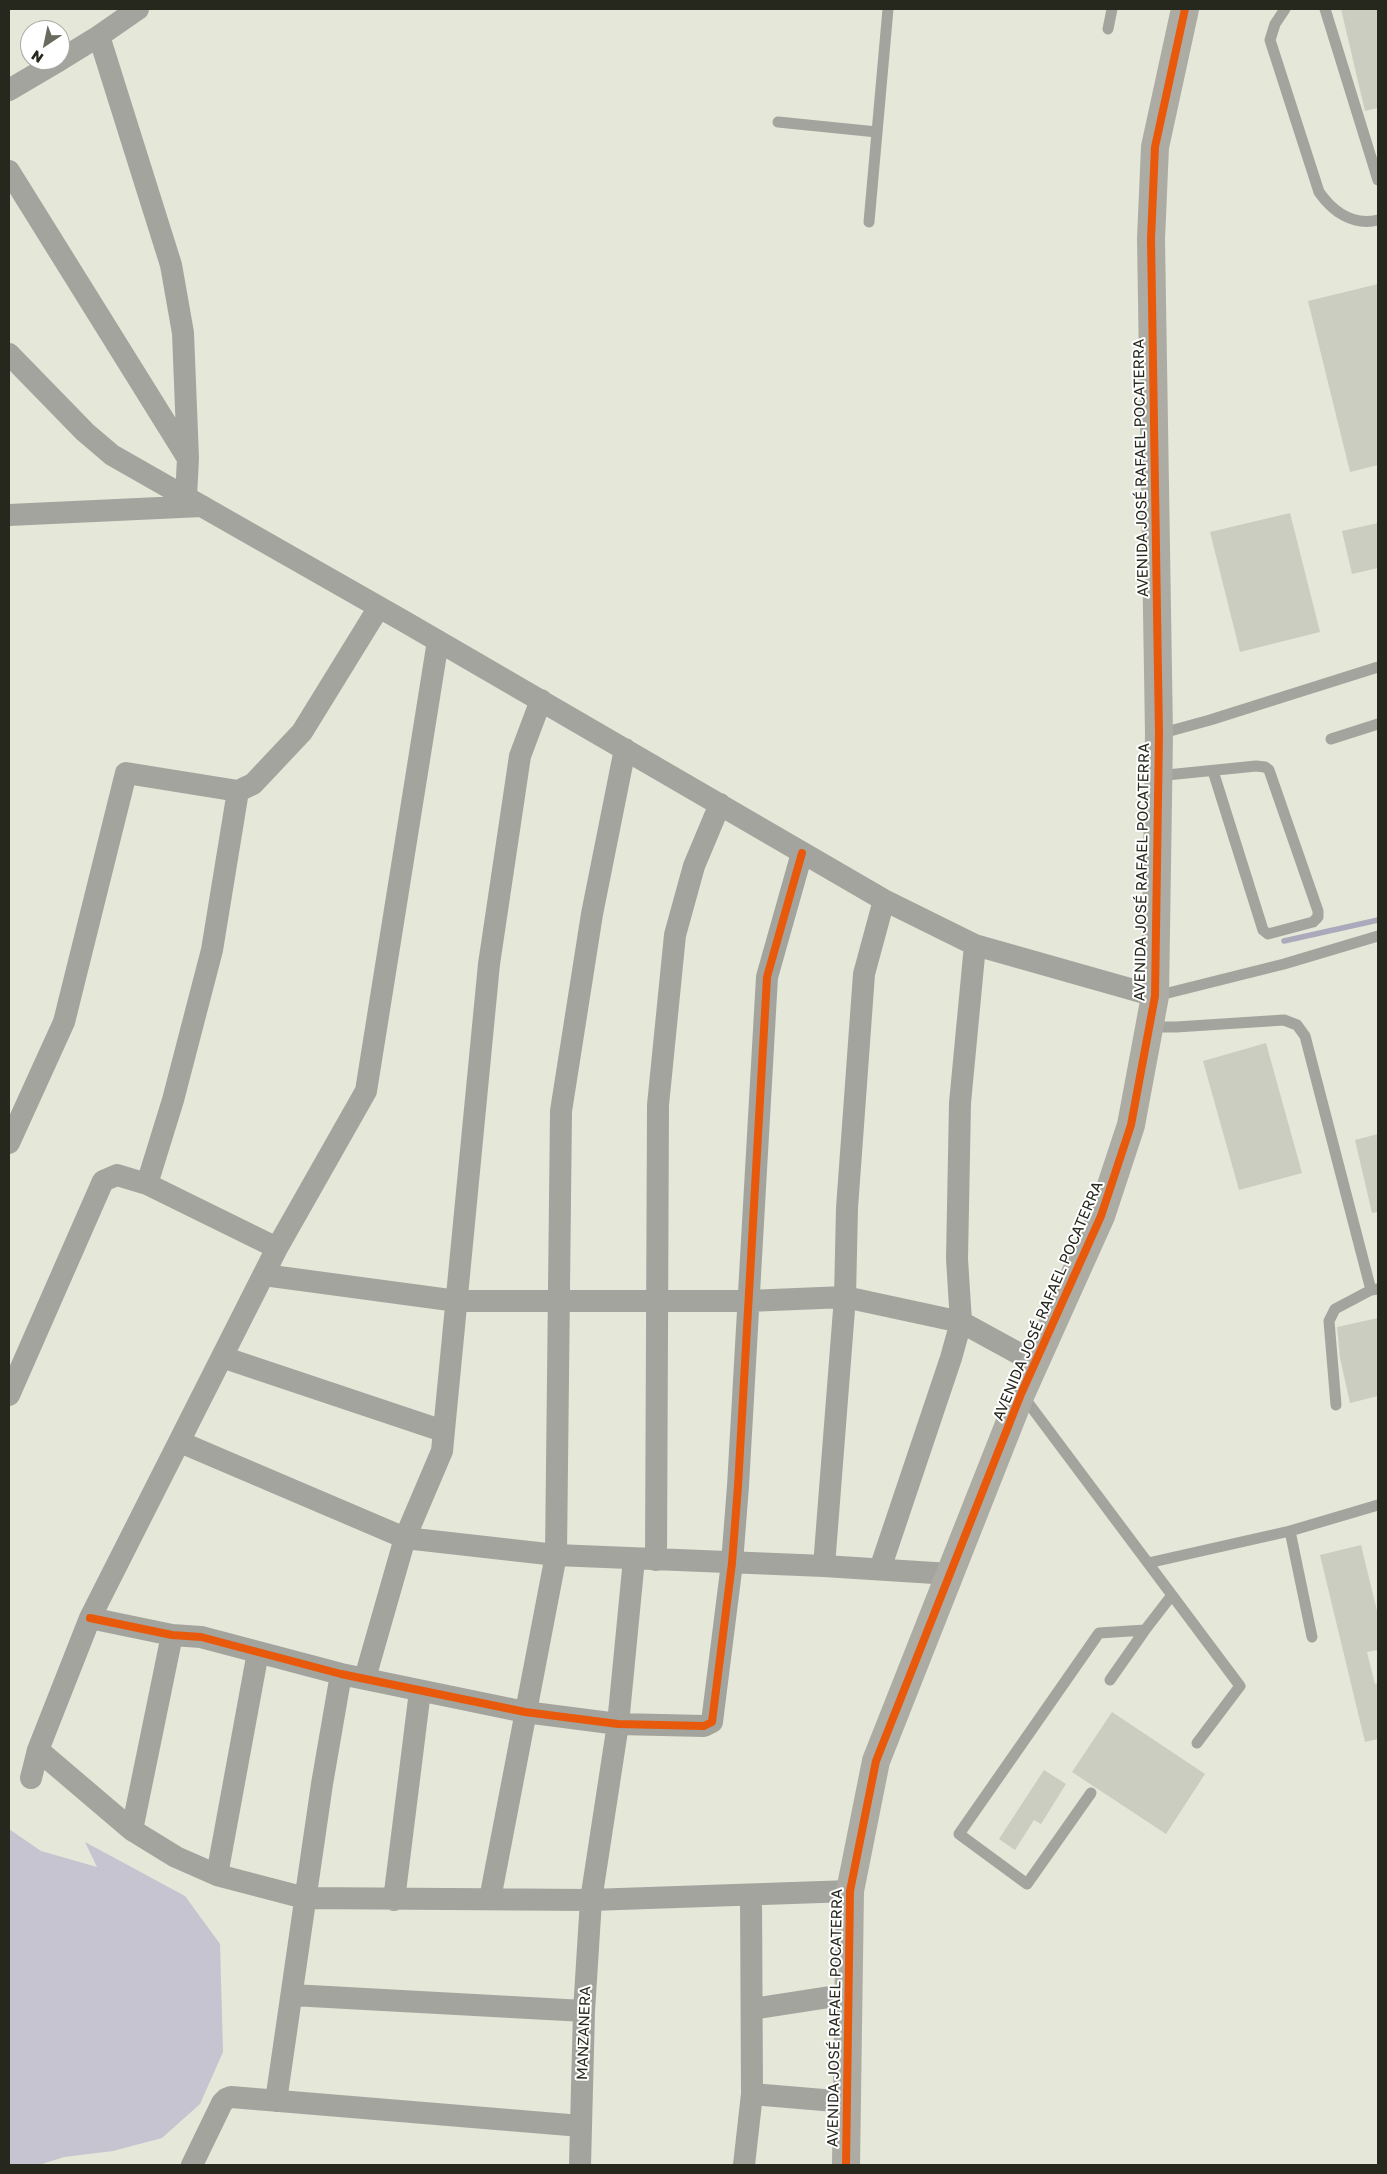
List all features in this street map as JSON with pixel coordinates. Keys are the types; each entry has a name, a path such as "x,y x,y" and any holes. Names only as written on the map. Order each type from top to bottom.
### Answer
{"street":[{"path":"70,54 138,9"},
{"name":"AVENIDA JOSÉ RAFAEL POCATERRA","path":"846,2165 850,1891 876,1761 1022,1394 1101,1216 1118,1171 1131,1125 1155,996 1159,734 1152,221 1155,147 1185,9"},
{"path":"99,36 171,265 183,332 188,458 194,502"},
{"path":"9,90 43,70"},
{"path":"9,171 188,458"},
{"path":"9,354 85,432 112,455 541,700 884,900 975,945 1155,996"},
{"path":"9,514 194,502"},
{"path":"9,1143 64,1022 126,773 238,790 252,784 302,732 378,607"},
{"path":"31,1778 38,1750 90,1618 277,1248 366,1091 438,641"},
{"path":"366,1678 405,1538 442,1451 489,964 520,756 541,700"},
{"path":"490,1899 556,1555 560,1302 560,1112 592,914 625,749"},
{"path":"147,1184 173,1100 212,950 238,790"},
{"name":"MANZANERA","path":"580,2165 584,2011 591,1900 645,1560 657,1301 658,1105 675,935 694,866 720,804"},
{"path":"90,1618 172,1635 201,1637 341,1674 525,1712 618,1724 704,1726 712,1722 732,1563 745,1369 766,977 802,853"},
{"path":"824,1566 845,1297 847,1208 864,974 884,900"},
{"path":"880,1569 951,1358 961,1322 956,1259 960,1103 975,945"},
{"path":"11,1386 103,1181 116,1175 147,1184 277,1248"},
{"path":"264,1275 457,1301 748,1301 845,1297 961,1322 1036,1363"},
{"path":"222,1357 443,1431"},
{"path":"180,1442 405,1538 556,1555 824,1566 950,1574"},
{"path":"132,1830 172,1635"},
{"path":"217,1875 258,1652"},
{"path":"276,2101 322,1784 341,1674"},
{"path":"394,1900 420,1691"},
{"path":"38,1750 132,1830 176,1857 217,1875 305,1898 591,1900 850,1891"},
{"path":"744,2165 752,2094 751,1895"},
{"path":"752,2009 849,1994"},
{"path":"292,1995 584,2011"},
{"path":"752,2094 847,2102"},
{"path":"192,2165 226,2099 231,2098 581,2126"}],"lane":[{"path":"869,222 888,9"},
{"path":"1108,30 1112,9"},
{"path":"1285,9 1275,24 1270,40 1319,192 1329,206 1341,214 1357,221 1378,220"},
{"path":"1325,9 1378,180"},
{"path":"778,122 877,132"},
{"path":"1159,734 1210,720 1378,667"},
{"path":"1331,739 1378,724"},
{"path":"1158,776 1213,770 1256,766 1265,767 1269,770 1318,911 1318,917 1313,922 1268,934 1263,930 1213,770"},
{"path":"1155,996 1284,964 1378,936"},
{"path":"1150,1027 1284,1020 1297,1025 1305,1036 1375,1289 1336,1309 1329,1321 1336,1405"},
{"path":"1022,1394 1240,1686 1196,1743"},
{"path":"1148,1563 1290,1531 1378,1505"},
{"path":"1290,1531 1312,1637"},
{"path":"1110,1680 1172,1595"},
{"path":"1091,1793 1027,1884 959,1834 1099,1633 1145,1630"}],"shaded area":[{"path":"9,1829 41,1851 97,1867 85,1842 185,1896 220,1944 223,2052 200,2104 162,2138 113,2151 64,2157 39,2165 9,2165"}],"building":[{"path":"1341,9 1378,9 1378,108 1365,111"},
{"path":"1378,284 1378,465 1350,472 1308,301"},
{"path":"1290,513 1320,632 1240,652 1210,532"},
{"path":"1378,523 1378,568 1352,574 1342,531"},
{"path":"1266,1043 1302,1173 1239,1190 1203,1061"},
{"path":"1378,1134 1378,1212 1372,1213 1355,1140"},
{"path":"1378,1318 1378,1396 1350,1403 1340,1358 1337,1327"},
{"path":"1361,1545 1378,1615 1378,1650 1367,1652 1375,1684 1378,1683 1378,1739 1365,1742 1320,1555"},
{"path":"1112,1712 1205,1774 1166,1834 1072,1772"},
{"path":"1044,1770 1066,1784 1041,1824 1034,1820 1015,1850 999,1839"}],"waterway":[{"path":"1284,941 1378,920"}],"cycle path":[{"path":"846,2165 850,1891 876,1761 1021,1394 1101,1216 1131,1125 1155,996 1159,734 1151,239 1155,147 1185,9"},
{"path":"90,1618 172,1635 201,1637 341,1674 525,1712 618,1724 704,1726 712,1722 732,1563 738,1486 767,977 802,853"}]}
